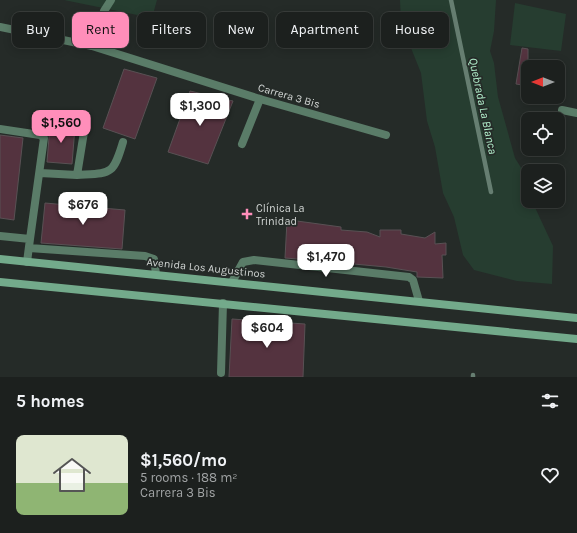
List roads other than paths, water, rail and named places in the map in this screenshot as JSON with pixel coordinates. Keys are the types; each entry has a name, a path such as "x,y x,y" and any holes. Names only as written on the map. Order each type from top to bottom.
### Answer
{"main road":[{"name":"Avenida Los Augustinos","path":"0,259 419,300 577,318"},
{"path":"0,282 577,339"}],"street":[{"path":"104,12 112,0"},
{"name":"Carrera 3 Bis","path":"0,27 72,42"},
{"name":"Carrera 3 Bis","path":"98,48 260,99 386,135"},
{"path":"242,144 260,99"},
{"path":"562,110 577,113"},
{"path":"0,129 40,135 44,138 27,262"},
{"path":"78,175 84,132"},
{"path":"40,173 78,175 105,174 116,164 123,142"},
{"path":"0,236 30,239"},
{"path":"29,248 145,256 154,259 156,274"},
{"path":"232,282 243,262 254,260 409,277 412,280 419,300"},
{"path":"221,373 223,303"}],"waterway":[{"name":"Quebrada La Blanca","path":"451,0 491,192"}],"place":[{"name":"Clínica La Trinidad","path":"247,214"}]}
